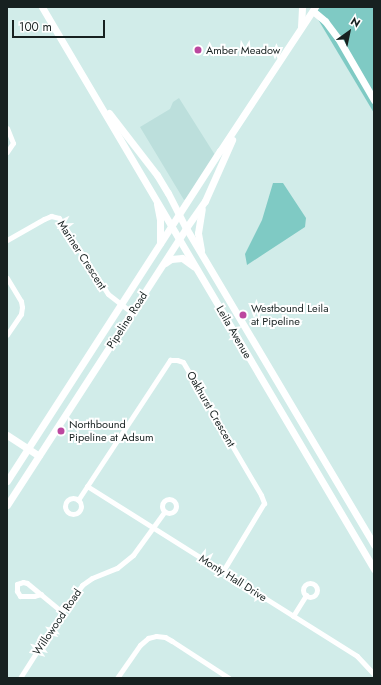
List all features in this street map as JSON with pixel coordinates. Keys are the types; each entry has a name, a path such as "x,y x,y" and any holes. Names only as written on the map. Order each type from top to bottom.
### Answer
{"street":[{"name":"Leila Avenue","path":"42,7 374,569"},
{"path":"301,29 302,7"},
{"path":"312,8 325,21 338,38 374,100"},
{"name":"Pipeline Road","path":"7,481 172,225 301,29 312,8"},
{"name":"Leila Avenue","path":"94,94 157,175 180,214 186,228 374,545"},
{"path":"7,128 13,143 7,152"},
{"name":"Pipeline Road","path":"7,505 186,228 205,202 236,128"},
{"path":"156,199 160,219 160,245"},
{"path":"202,255 198,233 200,215 205,202"},
{"name":"Mariner Crescent","path":"7,240 51,216 59,218 108,294 132,313"},
{"path":"164,264 171,259 182,258 197,269"},
{"path":"7,278 21,300 22,307 21,314 7,335"},
{"name":"Oakhurst Crescent","path":"78,500 170,360 183,362 261,495 264,503 222,571"},
{"path":"7,435 39,456"},
{"name":"Monty Hall Drive","path":"87,486 357,656 374,674"},
{"name":"Willowood Road","path":"20,678 62,612 82,585 92,578 116,568 133,555 165,511"},
{"path":"41,594 62,612"},
{"path":"293,616 306,595"},
{"path":"117,678 140,645 148,638 156,636 172,641 229,678"}],"shaded area":[{"path":"316,7 374,7 374,113 313,11"},
{"path":"179,98 215,155 188,197 184,200 140,127 170,109 173,102"},
{"path":"273,183 283,183 306,218 305,227 247,265 245,254 262,220"}],"place":[{"name":"Amber Meadow","path":"198,50"},
{"name":"Westbound Leila at Pipeline","path":"243,315"},
{"name":"Northbound Pipeline at Adsum","path":"61,431"}]}
